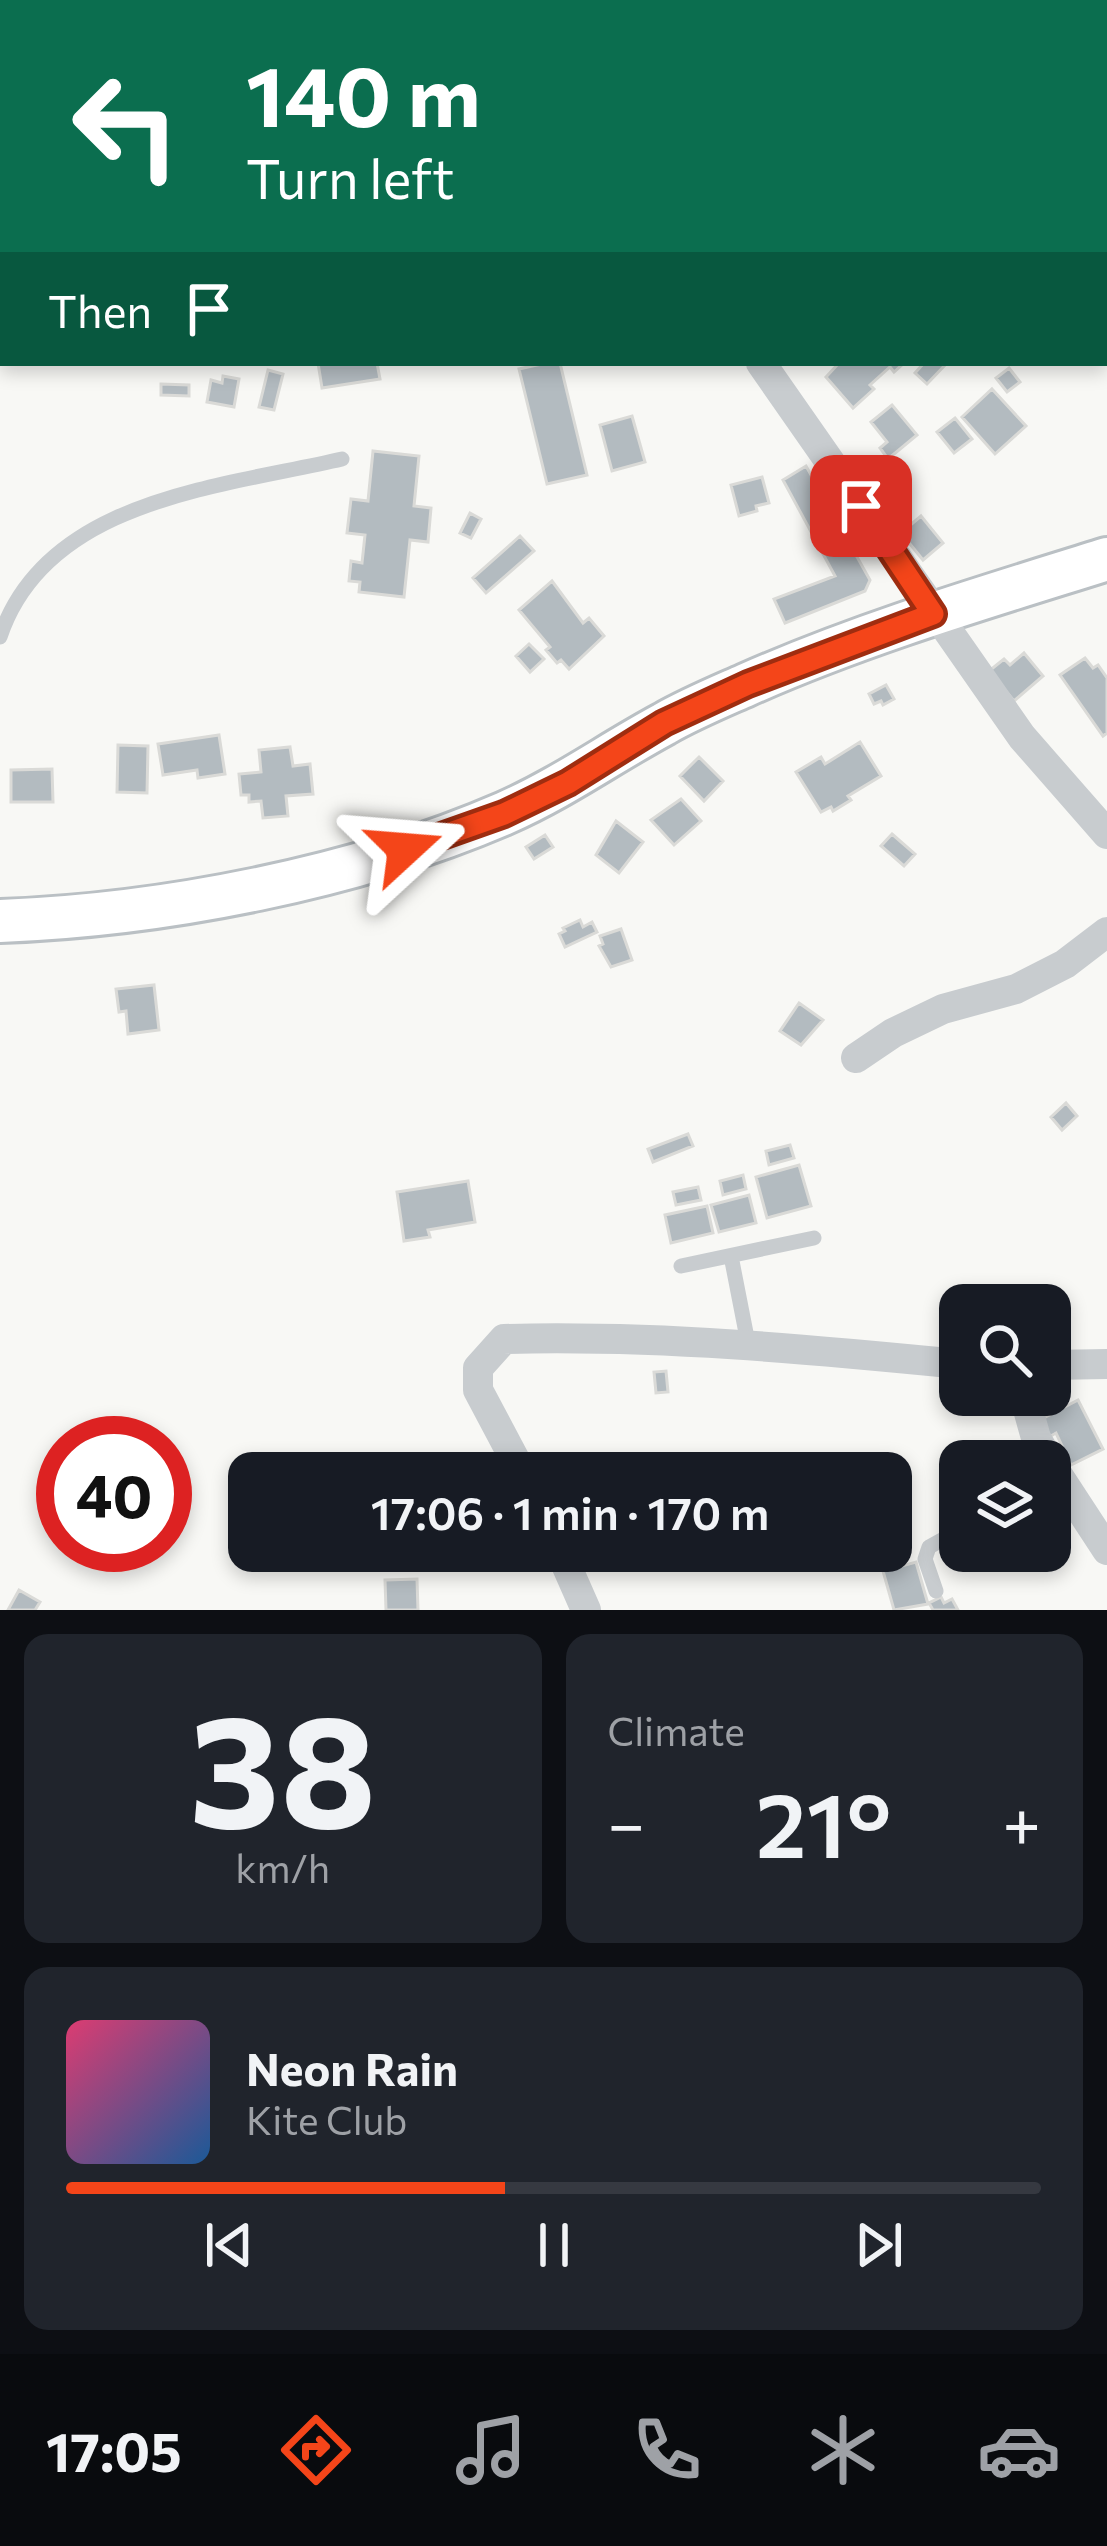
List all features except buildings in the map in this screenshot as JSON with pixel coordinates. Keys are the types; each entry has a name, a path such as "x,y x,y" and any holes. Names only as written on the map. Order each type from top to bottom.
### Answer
{"street":[{"path":"763,366 1022,737 1107,834"},
{"path":"0,921 44,920 289,882 424,843 504,814 568,783 664,723 748,684 933,614 1107,559"},
{"path":"856,1058 893,1033 943,1009 1016,989 1065,964 1107,932"},
{"path":"511,1452 478,1390 478,1368 504,1340 575,1337 748,1343 939,1362"},
{"path":"1071,1365 1107,1364"},
{"path":"1071,1501 1107,1550"},
{"path":"569,1572 586,1610"}],"lane":[{"path":"0,637 9,611 23,592 91,529 145,504 342,459"},
{"path":"681,1267 814,1238"},
{"path":"731,1256 748,1343"},
{"path":"936,1591 925,1559 928,1547 939,1541"}],"route":[{"path":"405,849 504,814 568,783 664,723 748,684 933,614 861,506"}]}
